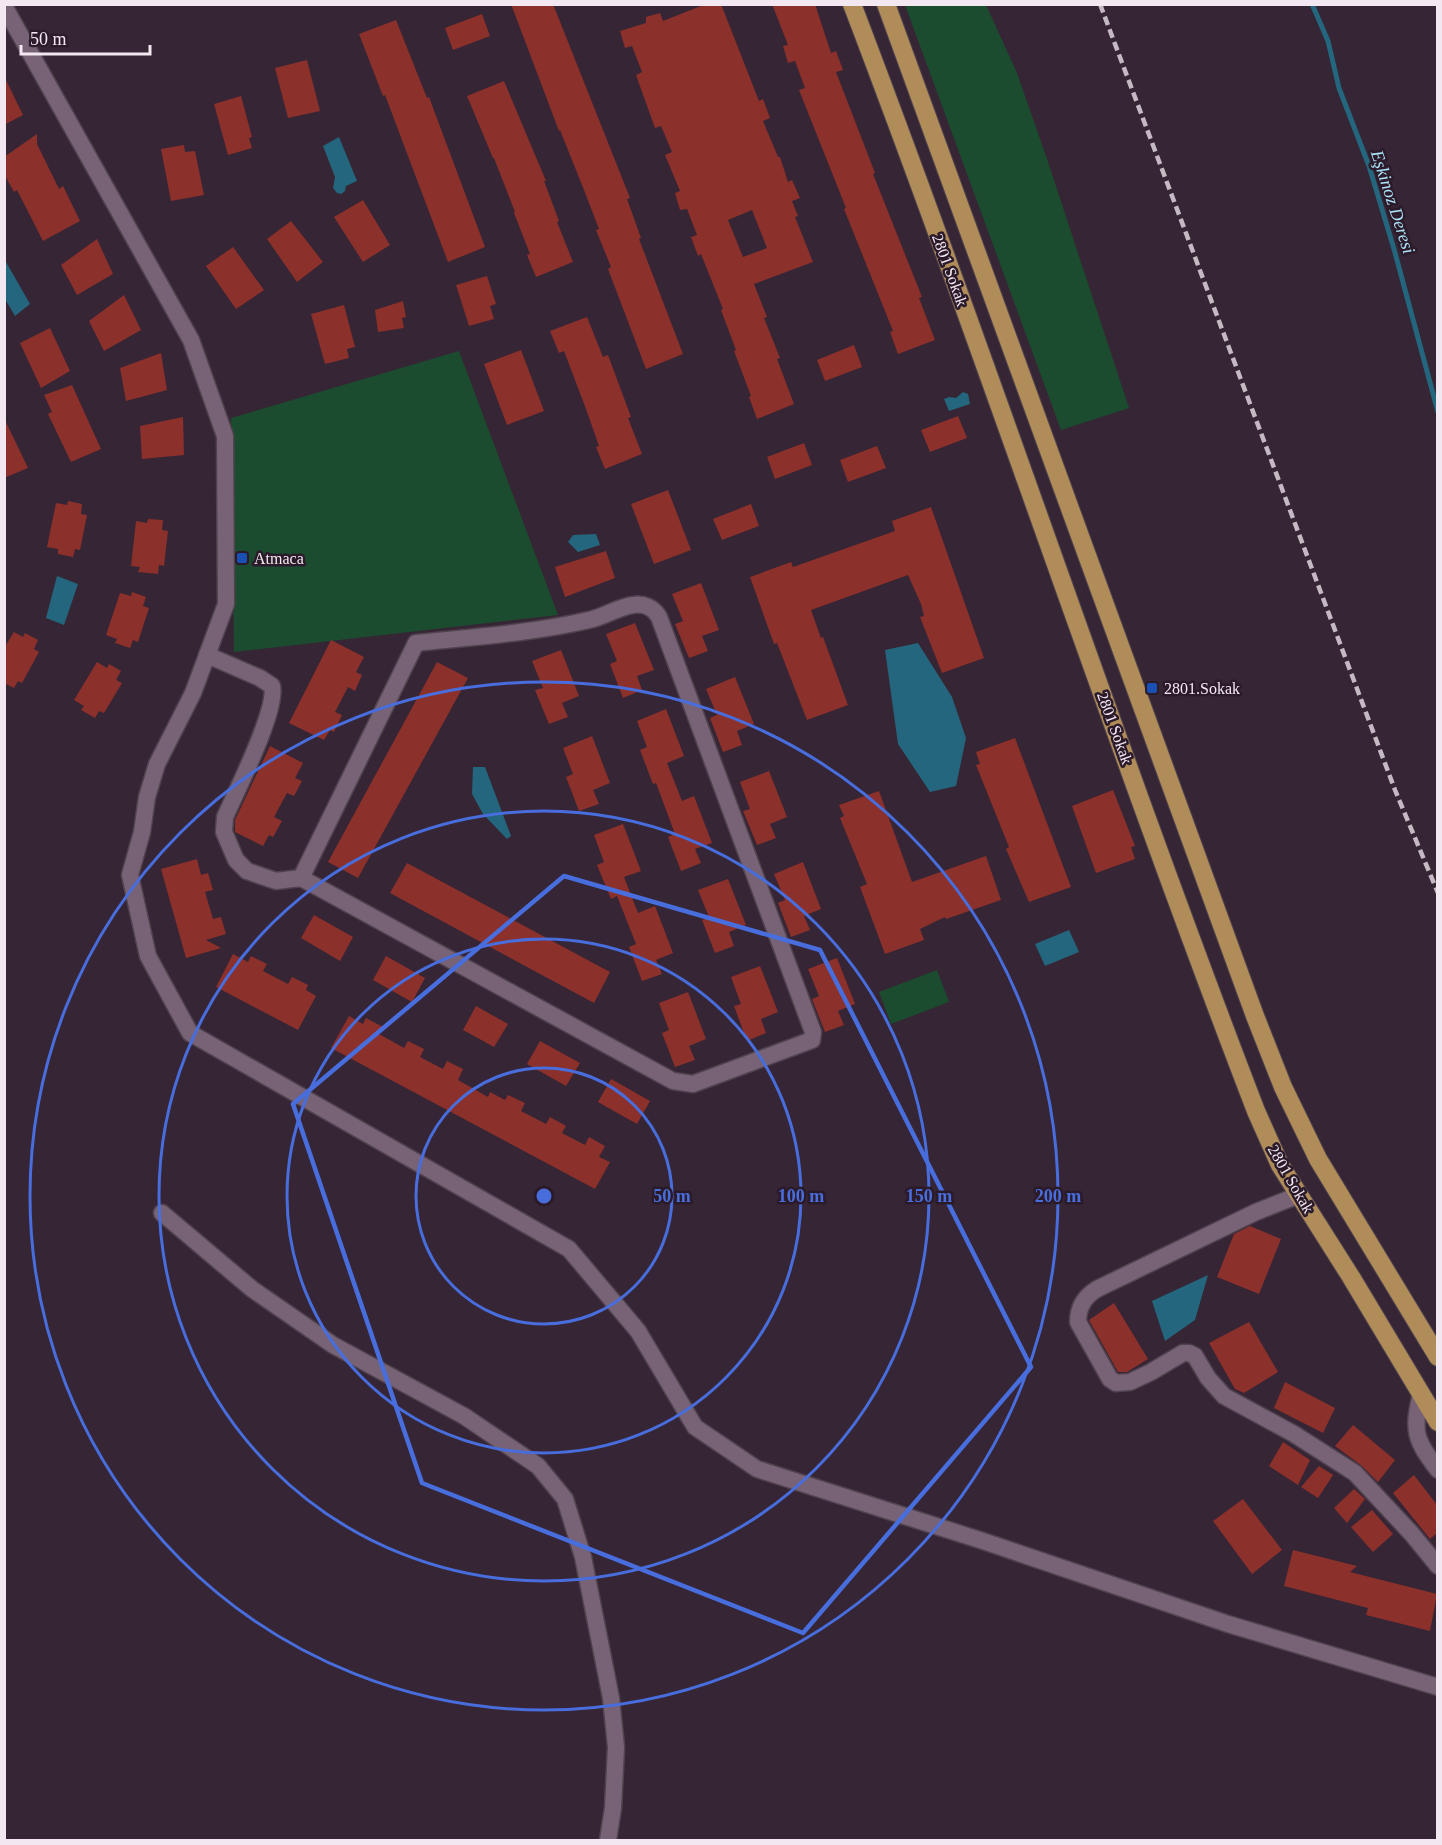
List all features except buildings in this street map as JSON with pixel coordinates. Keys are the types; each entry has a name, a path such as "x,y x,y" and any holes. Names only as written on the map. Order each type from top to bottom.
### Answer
{"main road":[{"name":"2801 Sokak","path":"852,4 1256,1111 1280,1165 1351,1277 1437,1422"},
{"name":"2801 Sokak","path":"886,4 1255,1016 1283,1087 1318,1159 1437,1357"}],"street":[{"path":"4,6 191,340 225,436 226,604 193,693 157,764 147,797 142,832 130,875 148,956 190,1033 569,1248 638,1331 694,1427 757,1469 983,1541 1228,1624 1437,1687"},
{"path":"207,655 260,678 272,686 274,693 269,714 225,817 224,832 236,860 247,871 276,881 301,878 673,1081 693,1084 812,1040 813,1032 660,617 655,610 646,606 633,604 592,620 561,626 416,643 301,878"},
{"path":"1299,1195 1256,1212 1097,1289 1085,1296 1078,1312 1078,1322 1110,1379 1116,1383 1130,1382 1183,1353 1195,1356 1208,1378 1224,1396 1294,1434 1355,1473 1411,1533 1437,1566"},
{"path":"162,1213 252,1289 333,1345 464,1416 538,1466 565,1499 583,1557 611,1698 616,1747 613,1808 608,1840"},
{"path":"1421,1394 1415,1417 1415,1432 1437,1470"}],"highlighted area":[{"path":"564,876 820,950 1031,1367 803,1633 422,1483 293,1104"}],"green space":[{"path":"905,5 986,5 1017,73 1129,408 1061,430"},
{"path":"459,351 558,615 234,652 231,418"},
{"path":"937,970 949,1002 891,1024 879,992"}],"water":[{"path":"339,137 357,181 346,186 345,191 341,194 333,188 335,177 323,146"},
{"path":"6,262 30,304 15,316 5,299 4,263"},
{"path":"963,392 968,394 970,404 949,411 944,399 956,398"},
{"path":"596,534 600,545 578,552 568,542 573,535"},
{"path":"57,576 78,584 64,625 46,618"},
{"path":"918,643 952,697 966,738 956,786 930,792 898,744 885,650"},
{"path":"473,767 485,767 511,836 507,839 483,814 472,794"},
{"path":"1069,930 1079,952 1045,966 1035,944"},
{"path":"1208,1275 1195,1320 1165,1341 1152,1301"}],"waterway":[{"name":"Eşkinoz Deresi","path":"1312,4 1328,41 1339,88 1369,166 1438,412"}],"railway":[{"path":"1100,4 1395,790 1438,893"}],"place":[{"name":"Atmaca","path":"242,558"},
{"name":"2801.Sokak","path":"1152,688"}]}
